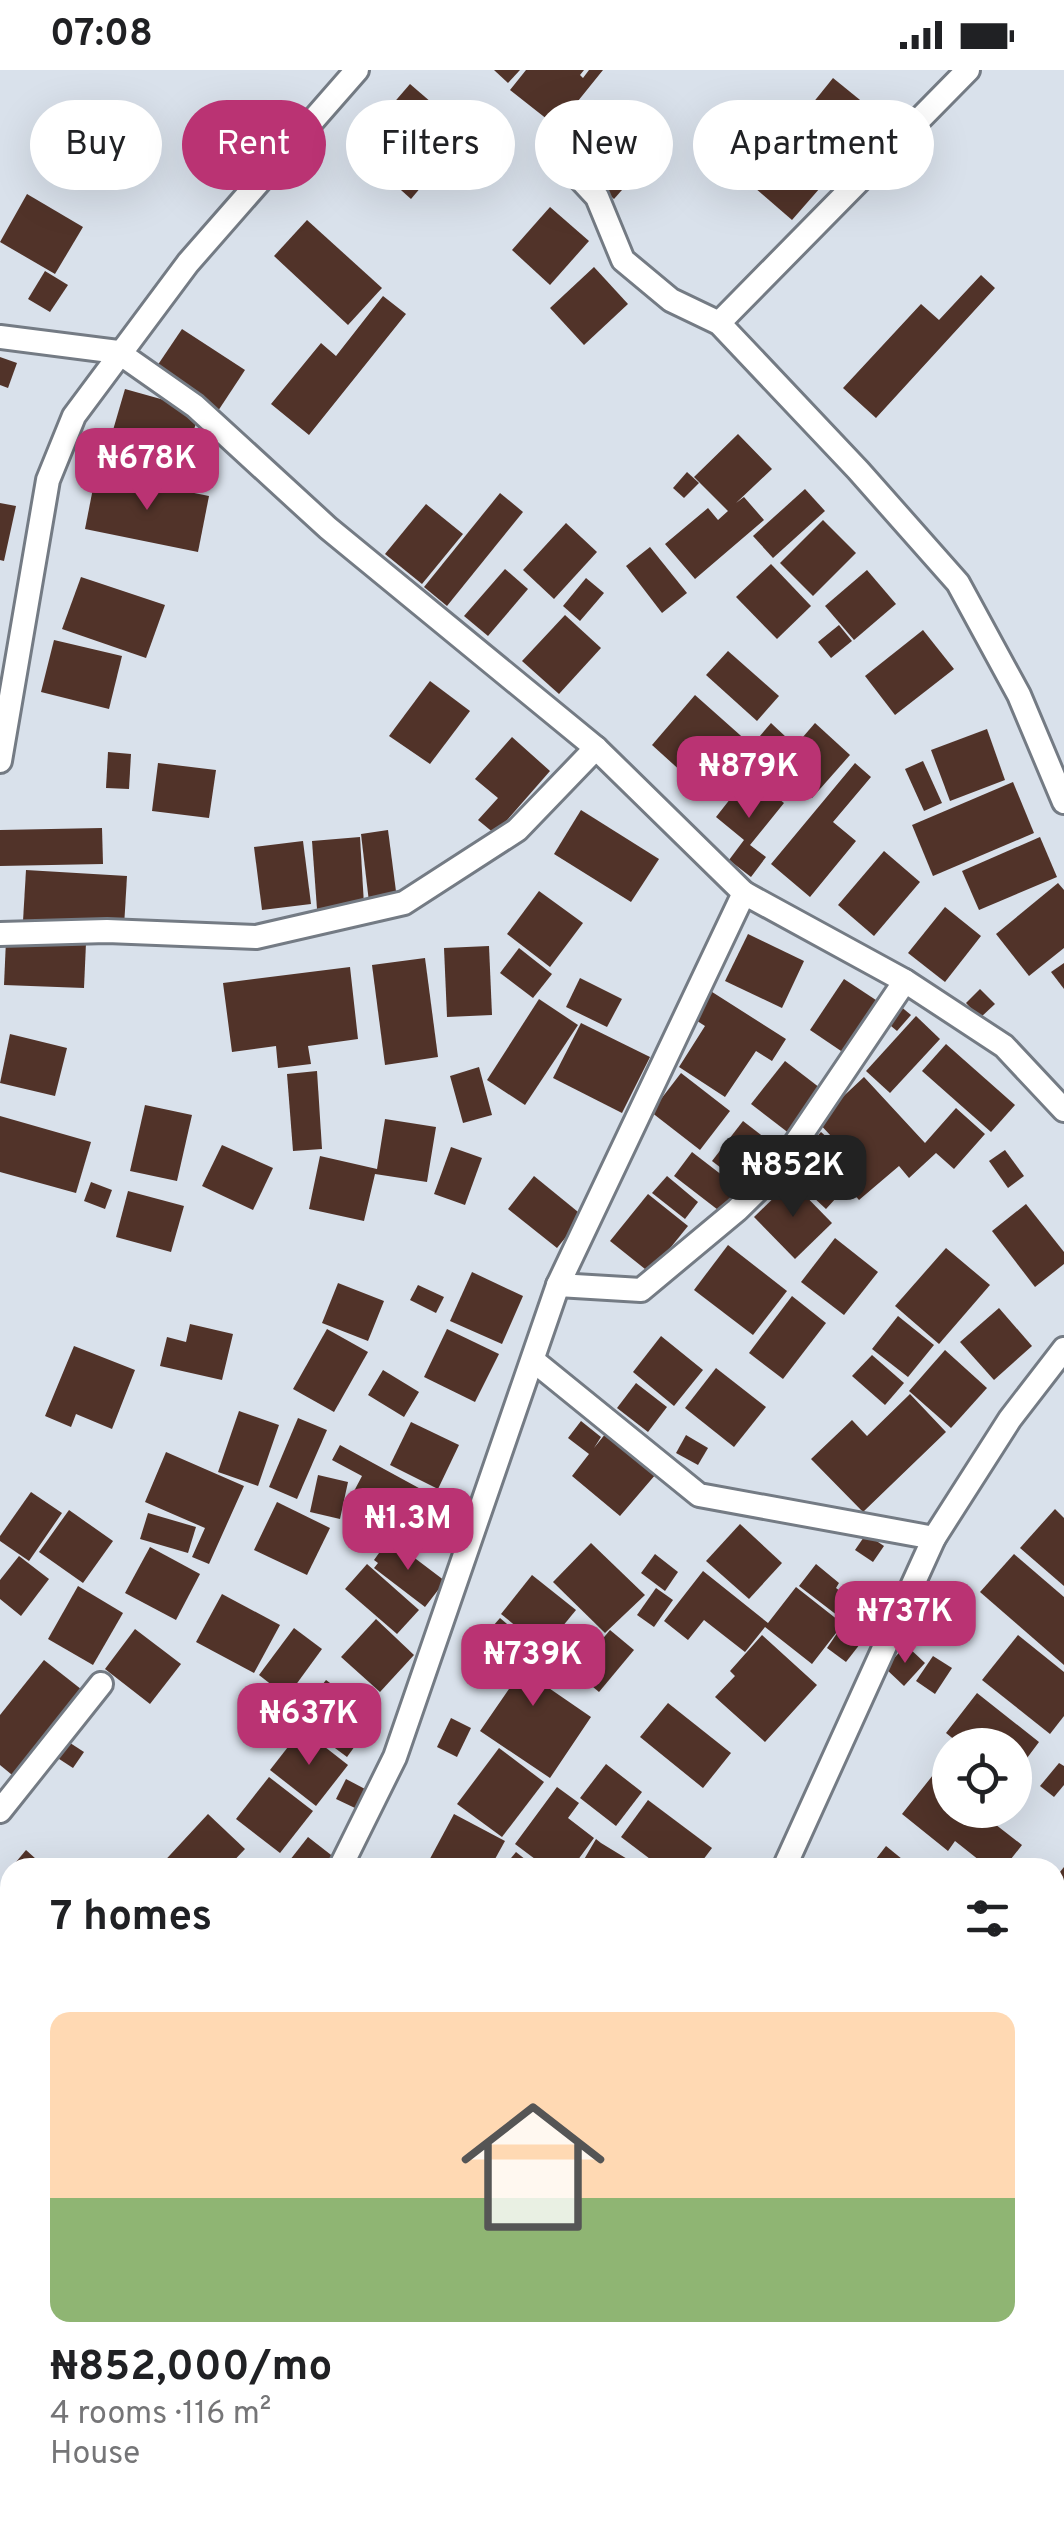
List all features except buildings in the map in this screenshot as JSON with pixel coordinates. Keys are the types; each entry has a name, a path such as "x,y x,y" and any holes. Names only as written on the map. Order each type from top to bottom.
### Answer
{"street":[{"path":"0,762 48,480 74,416 188,263 358,70"},
{"path":"718,322 968,70"},
{"path":"590,190 597,198 623,260 671,300 718,322 858,470 958,584 1019,696 1064,802"},
{"path":"0,336 118,352 195,406 328,528 596,748 744,893 905,981 1004,1046 1064,1110"},
{"path":"0,934 107,931 256,936 404,903 517,830 596,748"},
{"path":"345,1858 395,1757 558,1285 744,893"},
{"path":"558,1285 641,1290 738,1210 776,1172 905,981"},
{"path":"789,1858 934,1538 1010,1419 1064,1349"},
{"path":"534,1361 699,1496 934,1538"},
{"path":"0,1811 101,1684"}]}
